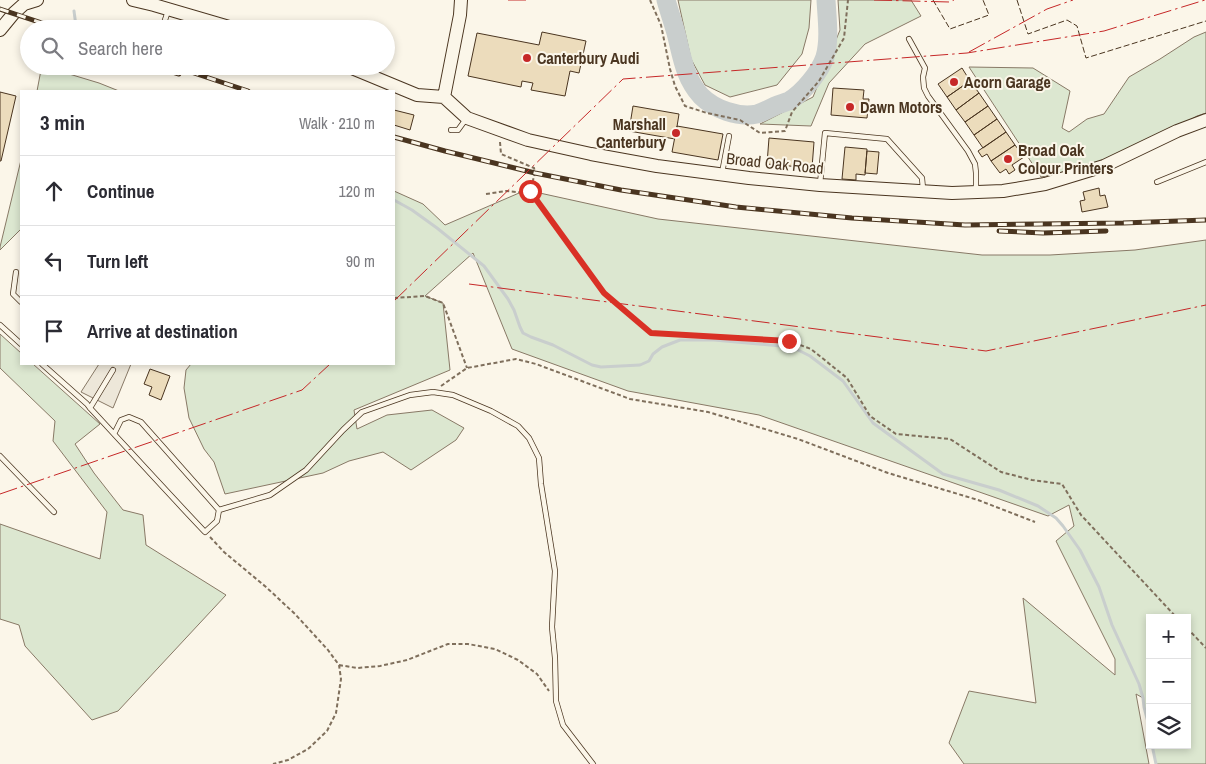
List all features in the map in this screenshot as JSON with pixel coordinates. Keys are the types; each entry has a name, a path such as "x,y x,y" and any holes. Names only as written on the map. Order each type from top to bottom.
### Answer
{"street":[{"path":"0,30 24,4 37,0"},
{"path":"133,0 205,20"},
{"path":"369,75 417,95 444,97 462,0"},
{"name":"Broad Oak Road","path":"444,97 467,118 528,140 591,154 657,166 820,185 952,193 1004,190 1045,184 1104,166 1177,131 1206,120"}],"lane":[{"path":"165,20 168,9"},
{"path":"909,39 925,68 924,88 928,96 968,151 975,164 976,192"},
{"path":"451,130 458,130 467,118"},
{"path":"820,185 826,132 887,139 922,178 923,191"},
{"path":"722,174 729,136"},
{"path":"1157,182 1206,162"},
{"path":"16,272 13,294 20,301"},
{"path":"0,325 20,343"},
{"path":"43,365 90,408 205,532 216,521 220,510"},
{"path":"90,408 113,370"},
{"path":"220,510 270,495 306,470 362,412 410,395 433,392 453,395 491,411 518,426 529,438 539,458 541,484 555,571 552,627 556,658 556,701 563,725 593,764"},
{"path":"114,434 121,420 129,417 141,422 220,510"},
{"path":"0,456 54,512"}],"path":[{"path":"650,0 661,25 675,86 685,106 740,120 760,133 785,131 792,112 819,81 844,38 848,0"},
{"path":"498,130 502,154 534,168 535,173 530,191"},
{"path":"486,194 506,191 526,193 530,191"},
{"path":"530,191 604,293 651,333 789,341 811,349 847,378 870,416 896,434 950,439 1000,472 1032,480 1062,484 1081,515 1173,614"},
{"path":"395,298 425,296 443,303 467,368"},
{"path":"433,392 467,368 516,358 630,399 708,412 798,439 888,473 978,500 1035,522"},
{"path":"205,532 224,552 296,614 339,665 341,679 336,713 327,731 308,749 288,760 273,764"},
{"path":"1191,632 1206,648"},
{"path":"339,665 357,668 380,666 408,660 448,644 468,644 495,650 518,660 537,674 556,701"}],"green space":[{"path":"678,0 811,0 809,28 802,54 777,85 730,97 705,85 691,59"},
{"path":"838,0 911,0 921,16 865,44 829,83 811,126 760,124 813,97 840,30"},
{"path":"1206,32 1206,113 1197,116 1111,163 1041,177 969,67 1033,68 1070,91 1062,128 1069,132 1087,119 1104,114 1129,77 1194,37"},
{"path":"40,75 72,75 116,90 37,90"},
{"path":"20,164 20,230 0,250"},
{"path":"526,190 658,219 982,255 1050,255 1135,250 1206,240 1206,764 1156,764 1153,749 1191,749 1191,614 1146,614 1146,715 1143,698 1136,694 1149,764 964,764 949,743 969,691 1036,703 1023,598 1115,675 1115,659 1056,541 1074,526 1069,505 1048,516 759,415 628,391 512,349 473,253 425,296 443,303 450,370 354,410 357,429 387,415 432,410 464,428 456,440 411,470 383,452 349,461 323,473 225,494 214,462 204,449 189,418 184,388 186,370 190,365 395,365 395,191 423,204 445,225"},
{"path":"0,334 20,352 20,365 34,365 100,424 75,444 94,473 123,510 143,515 146,545 226,595 118,711 92,720 25,646 19,625 0,619 0,524 100,559 107,512 53,441 55,421 0,368"}],"shaded area":[{"path":"98,365 131,365 113,408 81,392"}],"building":[{"name":"Canterbury Audi","path":"542,32 586,41 579,73 570,71 565,96 531,90 533,83 522,81 521,87 468,76 477,33 539,45"},
{"name":"Acorn Garage","path":"962,68 970,81 947,97 938,84"},
{"path":"970,81 979,93 956,110 947,97"},
{"name":"Dawn Motors","path":"833,88 864,90 863,99 869,99 867,118 831,115"},
{"path":"0,92 16,96 1,161 0,161"},
{"path":"979,93 988,106 965,122 956,110"},
{"path":"633,106 679,114 675,139 629,131"},
{"path":"988,106 997,119 974,135 965,122"},
{"path":"395,110 414,115 410,130 395,125"},
{"path":"997,119 1006,132 983,148 974,135"},
{"path":"677,126 723,134 718,160 672,152"},
{"path":"1006,132 1015,145 991,161 987,154 982,157 978,151"},
{"path":"769,138 814,142 812,168 767,164"},
{"name":"Broad Oak Colour Printers","path":"1015,145 1024,157 1012,165 1015,170 1009,174 1006,169 1000,173 991,161"},
{"path":"845,147 867,149 865,175 856,174 856,180 842,179"},
{"path":"867,151 879,152 877,174 865,173"},
{"path":"1099,188 1100,196 1105,195 1108,207 1082,212 1080,201 1085,200 1083,192"},
{"path":"150,369 170,376 161,400 149,395 152,387 144,384"}],"waterway":[{"path":"666,0 684,66 695,89 706,101 713,105 742,115 757,114 789,101 800,93 815,75 823,63 827,50 826,0"},
{"path":"74,11 75,20"},
{"path":"395,201 437,228 484,266 508,299 523,333 531,337 553,345 592,365 601,367 640,365 649,361 653,354 662,347 680,340 714,340 792,347 810,356 843,381 873,423 943,474 999,490 1038,506 1056,518 1080,550 1099,587 1112,625 1139,684 1146,714"},
{"path":"1153,749 1156,764"}],"railway":[{"path":"0,9 33,20"},
{"path":"200,75 245,90"},
{"path":"395,137 535,173 621,190 736,207 852,218 965,225 1206,220"},
{"path":"999,231 1043,233 1106,231"}],"fence":[{"path":"933,0 950,29 989,15 983,0"},
{"path":"1017,0 1028,34 1067,20 1077,26 1086,58 1206,21"}],"power":[{"path":"508,0 527,0"},
{"path":"874,0 949,2 954,0"},
{"path":"969,52 1047,9 1073,0"},
{"path":"395,300 623,79 967,53 1104,31 1205,0"},
{"path":"469,284 986,351 1206,305"},
{"path":"0,494 302,390 329,365"}],"place":[{"name":"Canterbury Audi","path":"527,58"},
{"name":"Acorn Garage","path":"954,82"},
{"name":"Dawn Motors","path":"850,107"},
{"name":"Marshall Canterbury","path":"676,133"},
{"name":"Broad Oak Colour Printers","path":"1008,159"}],"route":[{"path":"530,191 604,293 651,333 789,341"}]}
